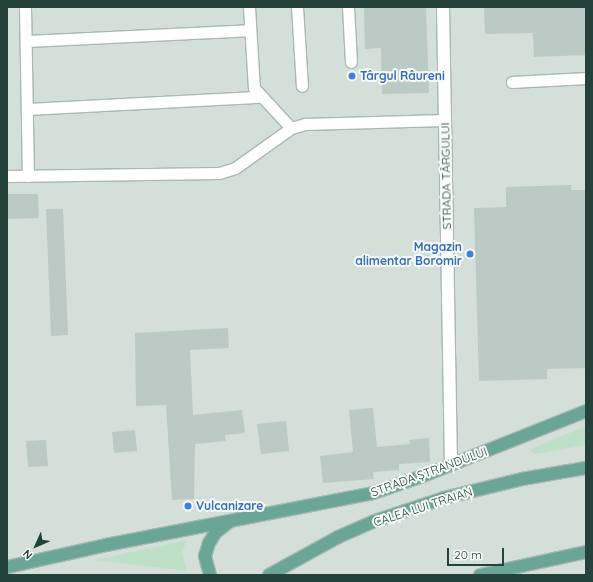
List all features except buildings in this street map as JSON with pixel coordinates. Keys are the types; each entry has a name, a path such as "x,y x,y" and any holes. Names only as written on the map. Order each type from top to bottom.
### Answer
{"main road":[{"name":"STRADA ȘTRANDULUI","path":"7,567 373,493 451,465 586,411"},
{"name":"CALEA LUI TRAIAN","path":"269,575 338,537 375,521 444,498 522,479 586,468"},
{"path":"210,575 205,556 209,543 216,532 230,521"},
{"path":"480,575 586,552"}],"street":[{"name":"STRADA TÂRGULUI","path":"444,7 451,465"}],"lane":[{"path":"25,7 27,41 28,176"},
{"path":"249,7 249,30 254,88 260,97 291,128"},
{"path":"297,7 302,86"},
{"path":"348,7 351,62"},
{"path":"27,41 249,30"},
{"path":"512,82 586,78"},
{"path":"28,109 260,97"},
{"path":"7,176 219,173 235,168 291,128 305,124 445,120"}],"shaded area":[{"path":"7,7 586,7 586,575 7,575"}],"green space":[{"path":"586,426 586,445 535,454 530,451 533,448"},
{"path":"187,540 182,553 187,571 95,560"}],"place":[{"name":"Târgul Râureni","path":"352,76"},
{"name":"Magazin alimentar Boromir","path":"470,254"},
{"name":"Vulcanizare","path":"188,506"}]}
